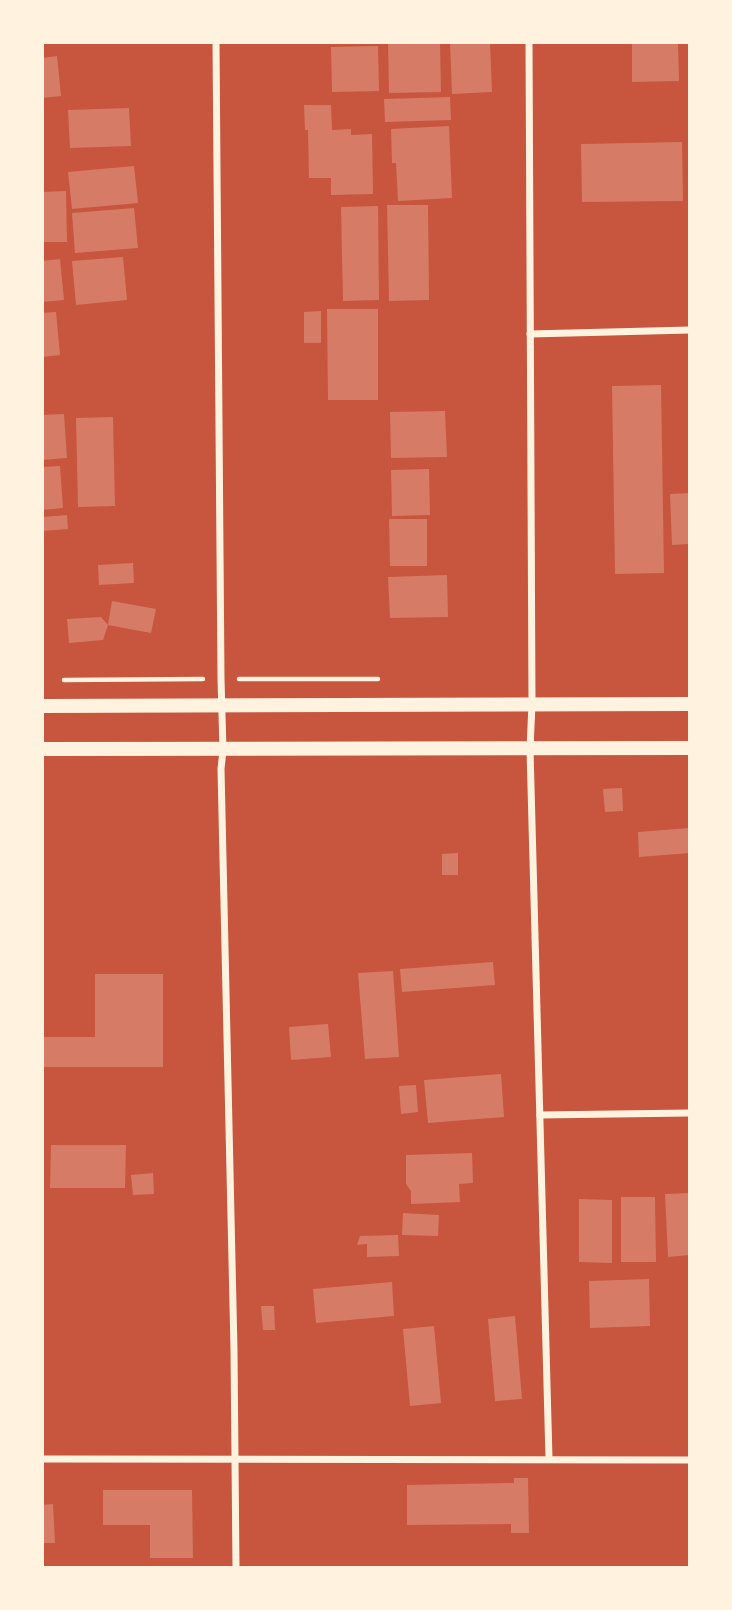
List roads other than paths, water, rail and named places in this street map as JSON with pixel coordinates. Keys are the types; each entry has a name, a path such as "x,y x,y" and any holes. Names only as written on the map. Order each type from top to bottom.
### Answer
{"main road":[{"path":"42,706 690,704"},
{"path":"42,749 690,748"}],"street":[{"path":"216,42 223,750 221,769 236,1568"},
{"path":"529,42 530,749 548,1460"},
{"path":"530,334 690,330"},
{"path":"540,1115 690,1113"},
{"path":"42,1459 690,1460"}]}
